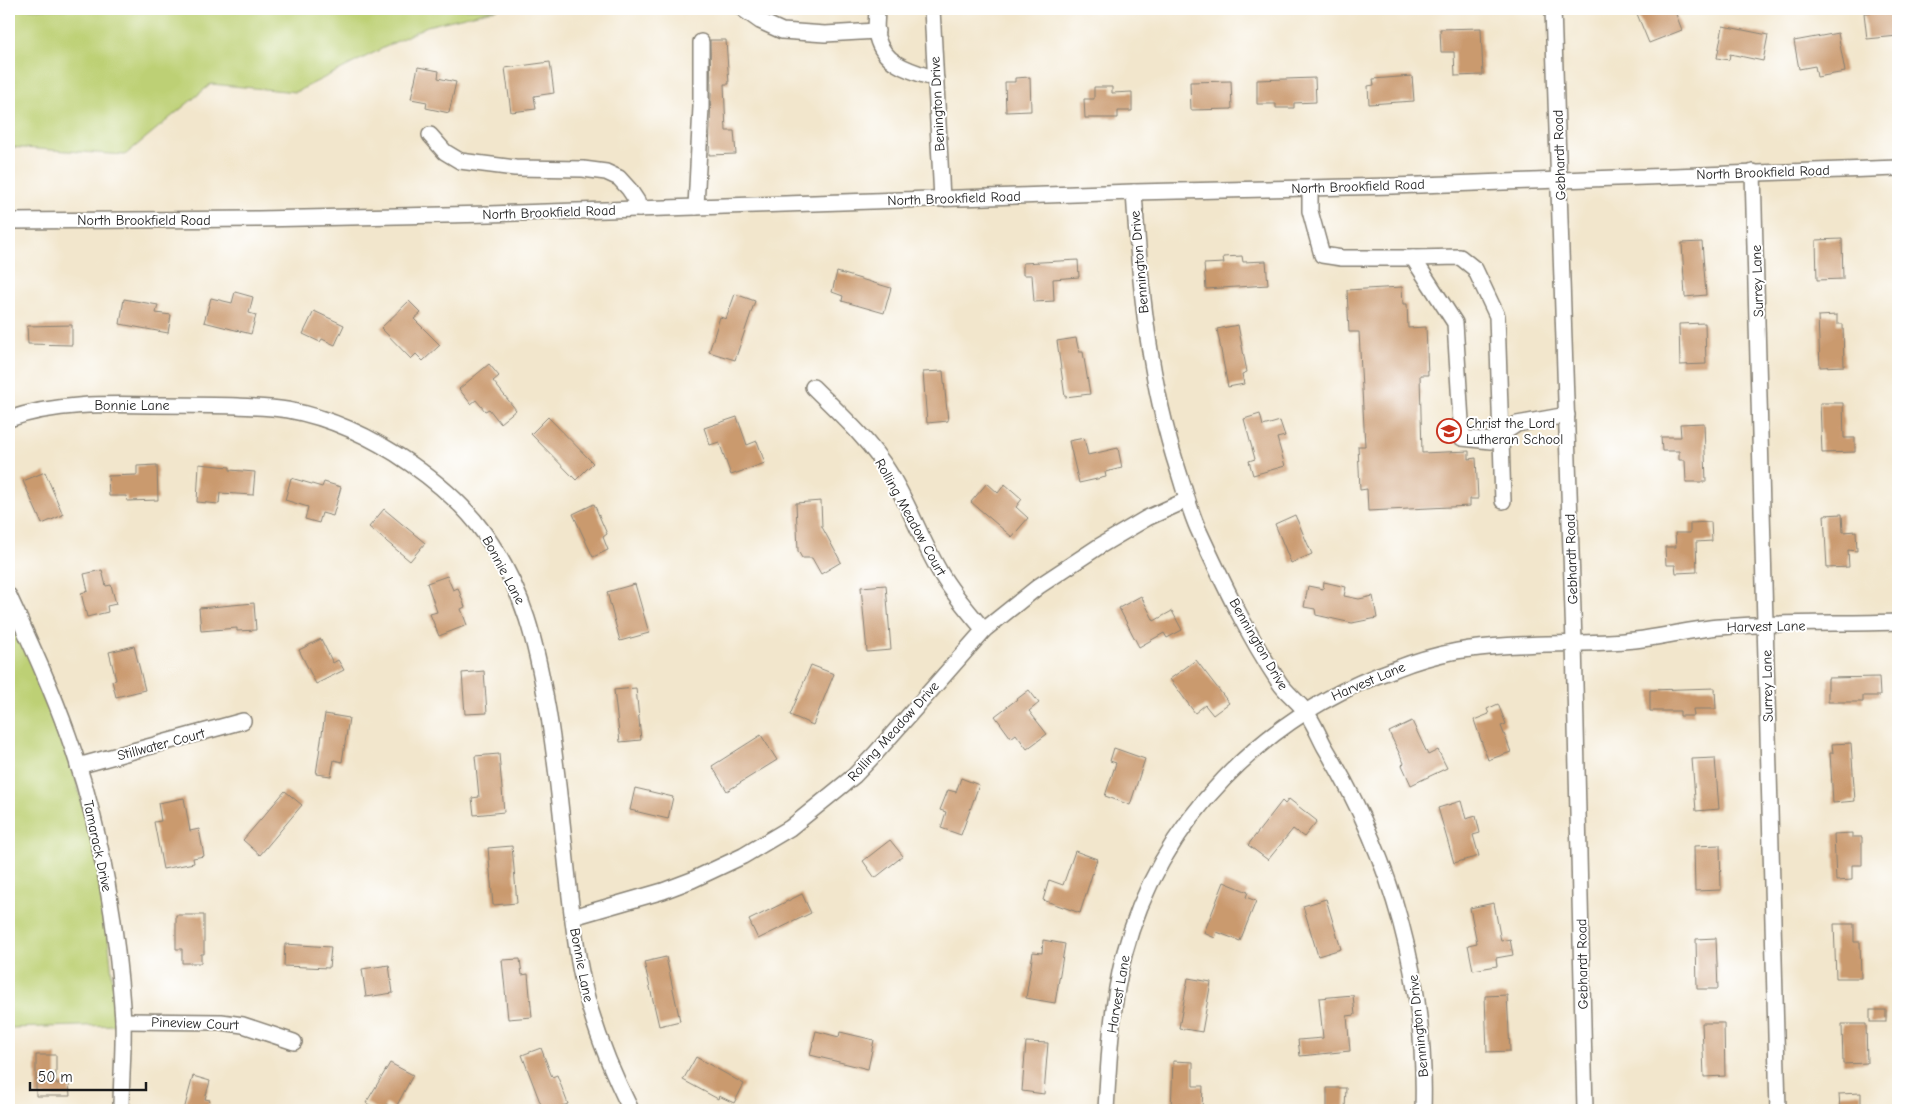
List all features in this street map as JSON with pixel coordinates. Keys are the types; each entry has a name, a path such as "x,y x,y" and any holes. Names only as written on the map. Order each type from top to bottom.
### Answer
{"street":[{"path":"743,9 760,21 782,31 825,34 877,32"},
{"path":"876,9 877,37 888,58 905,69 936,79"},
{"name":"Benington Drive","path":"932,9 942,199"},
{"name":"Gebhardt Road","path":"1553,9 1574,642 1585,1110"},
{"path":"696,207 701,42"},
{"path":"430,135 445,152 460,161 515,168 583,169 606,172 619,178 629,189 637,201 639,209"},
{"name":"North Brookfield Road","path":"9,221 258,219 639,209 1898,168"},
{"name":"Surrey Lane","path":"1753,172 1778,1110"},
{"path":"1310,188 1310,210 1322,255 1342,258 1460,257 1475,269 1497,316 1503,501"},
{"name":"Bennington Drive","path":"1134,192 1145,324 1166,430 1187,500 1243,621 1279,682 1305,711 1342,775 1372,836 1399,912 1408,950 1419,1018 1424,1078 1423,1110"},
{"path":"1413,258 1455,323 1462,438 1492,441 1517,424 1567,415"},
{"name":"Rolling Meadow Court","path":"813,386 862,436 879,457 901,493 939,571 959,600 984,630"},
{"name":"Bonnie Lane","path":"9,420 28,412 83,406 226,406 288,410 339,426 371,439 398,455 446,492 465,510 483,531 496,551 527,614 538,656 552,738 580,964 591,1012 612,1072 631,1110"},
{"name":"Rolling Meadow Drive","path":"573,917 603,910 669,889 743,856 790,828 854,776 984,630 1039,586 1098,547 1147,518 1187,500"},
{"name":"Tamarack Drive","path":"9,596 40,665 78,766 105,869 117,954 123,1021 121,1110"},
{"name":"Harvest Lane","path":"1106,1110 1116,989 1125,952 1135,923 1165,856 1193,815 1230,773 1282,727 1305,711 1350,686 1421,659 1456,651 1500,645 1634,640 1717,627 1766,624 1898,622"},
{"name":"Stillwater Court","path":"78,766 243,721"},
{"name":"Pineview Court","path":"123,1021 243,1024 294,1042"}],"green space":[{"path":"9,9 498,9 427,26 296,92 211,84 125,155 9,147"},
{"path":"9,607 37,668 75,776 103,885 117,1025 9,1028"}],"building":[{"path":"1635,9 1674,9 1682,30 1649,43"},
{"path":"1898,9 1898,36 1867,39 1864,13"},
{"path":"1723,26 1768,35 1763,61 1730,54 1729,60 1717,58"},
{"path":"1481,28 1483,75 1455,76 1454,52 1441,52 1440,29"},
{"path":"1838,33 1845,72 1817,77 1815,66 1799,69 1794,41"},
{"path":"710,40 726,40 729,84 724,84 726,131 734,131 736,154 709,155"},
{"path":"550,62 554,93 534,96 536,109 511,112 505,68"},
{"path":"418,67 439,71 438,78 456,82 449,113 426,108 427,102 411,99"},
{"path":"1412,76 1414,101 1369,104 1368,86 1374,85 1373,79"},
{"path":"1030,77 1031,111 1006,112 1005,82 1015,82 1015,78"},
{"path":"1315,78 1316,102 1294,103 1294,108 1276,108 1276,104 1257,104 1257,80"},
{"path":"1231,81 1232,109 1191,110 1190,82"},
{"path":"1094,87 1112,87 1112,93 1132,92 1132,111 1118,111 1118,118 1085,118 1084,99 1094,99"},
{"path":"1842,239 1843,279 1817,280 1816,240"},
{"path":"1702,242 1706,295 1685,297 1682,243"},
{"path":"1242,256 1243,262 1266,261 1268,285 1206,289 1204,264 1224,263 1223,257"},
{"path":"1078,260 1079,277 1053,279 1054,301 1034,302 1032,275 1023,275 1023,263"},
{"path":"837,272 891,288 884,313 842,301 843,296 832,292"},
{"path":"1402,287 1403,304 1407,304 1408,328 1426,327 1428,375 1420,375 1422,453 1469,451 1469,459 1476,458 1478,499 1470,499 1470,506 1368,511 1367,489 1360,490 1358,446 1365,446 1359,332 1349,332 1347,290"},
{"path":"235,292 253,297 249,313 256,315 251,334 204,322 211,298 232,303"},
{"path":"735,294 755,301 735,360 709,352 720,317 726,319"},
{"path":"124,299 158,305 156,313 171,315 168,333 120,324"},
{"path":"409,301 421,313 414,319 440,345 423,361 416,354 411,359 381,328"},
{"path":"314,311 344,325 335,345 322,339 320,342 303,334"},
{"path":"1837,315 1837,324 1843,324 1844,366 1820,367 1818,316"},
{"path":"1705,323 1706,364 1680,365 1679,324"},
{"path":"72,325 72,345 28,344 27,326"},
{"path":"1238,325 1247,372 1242,374 1244,384 1228,387 1217,329"},
{"path":"1076,338 1079,352 1083,352 1090,394 1065,397 1057,341"},
{"path":"489,364 499,376 493,381 516,410 500,423 489,409 485,411 476,400 471,404 459,389"},
{"path":"943,371 948,421 927,423 923,372"},
{"path":"1820,403 1843,403 1844,438 1855,438 1855,452 1822,453"},
{"path":"1260,414 1263,426 1280,421 1285,436 1277,438 1285,466 1253,475 1249,461 1255,459 1244,419"},
{"path":"548,417 593,463 576,480 531,434"},
{"path":"737,417 747,445 757,441 765,463 731,475 719,442 710,445 704,428"},
{"path":"1704,423 1706,482 1686,482 1685,460 1679,460 1679,451 1662,451 1661,437 1681,437 1680,424"},
{"path":"1084,438 1088,455 1118,448 1122,468 1105,472 1106,477 1079,483 1069,441"},
{"path":"199,464 230,467 230,470 255,472 253,495 220,493 219,504 197,502"},
{"path":"157,465 158,500 127,501 126,496 109,496 108,476 137,475 137,466"},
{"path":"45,472 63,515 42,524 23,481"},
{"path":"291,478 322,487 324,482 341,487 333,516 322,513 319,523 305,519 308,507 285,500"},
{"path":"987,483 998,493 1005,484 1022,499 1016,507 1028,518 1012,537 971,502"},
{"path":"821,501 822,527 841,562 821,574 812,558 802,558 798,551 796,503"},
{"path":"594,504 607,534 603,537 608,550 593,557 573,514"},
{"path":"384,509 425,543 410,561 369,527"},
{"path":"1842,514 1843,532 1856,531 1857,551 1848,550 1849,567 1827,568 1824,515"},
{"path":"1295,515 1312,554 1291,563 1275,524"},
{"path":"1711,522 1712,541 1696,542 1697,572 1676,573 1675,565 1666,565 1665,547 1676,547 1675,533 1690,533 1690,523"},
{"path":"102,570 106,586 111,585 116,604 107,606 108,612 87,617 81,593 88,591 84,574"},
{"path":"447,576 453,590 458,588 465,607 461,609 467,625 439,636 430,614 437,612 427,583"},
{"path":"1324,582 1346,587 1344,596 1359,599 1373,596 1377,618 1352,623 1316,615 1315,609 1304,607 1308,586 1323,589"},
{"path":"635,584 649,633 620,641 607,592"},
{"path":"886,585 891,650 867,652 861,587"},
{"path":"1141,596 1154,621 1172,611 1182,630 1167,638 1164,633 1139,647 1119,608"},
{"path":"254,603 256,630 237,631 237,628 201,631 199,608"},
{"path":"321,639 333,663 338,660 344,670 316,684 299,650"},
{"path":"134,646 145,690 116,697 112,681 116,680 109,652"},
{"path":"1196,660 1229,703 1213,715 1205,705 1195,713 1170,679"},
{"path":"811,665 834,674 813,725 790,715"},
{"path":"484,671 487,713 465,714 462,673"},
{"path":"1879,677 1880,696 1863,696 1863,702 1828,702 1828,678"},
{"path":"636,688 641,740 620,742 614,690"},
{"path":"1715,688 1716,709 1693,709 1694,716 1680,716 1680,711 1650,711 1650,690"},
{"path":"1029,690 1039,703 1029,711 1047,734 1027,749 1016,734 1011,738 995,716"},
{"path":"1498,704 1506,724 1501,726 1511,752 1488,760 1474,720 1489,714 1487,709"},
{"path":"325,714 349,718 342,762 334,760 331,776 316,774"},
{"path":"1412,721 1428,755 1438,750 1447,768 1411,785 1402,765 1404,763 1389,732"},
{"path":"761,735 777,760 727,791 712,766"},
{"path":"1851,743 1855,801 1833,803 1830,753 1833,753 1832,744"},
{"path":"1114,748 1145,759 1130,805 1105,796 1116,763 1110,761"},
{"path":"499,754 504,812 474,815 472,798 479,797 475,756"},
{"path":"1715,758 1719,809 1696,811 1692,759"},
{"path":"961,778 979,785 961,835 941,828 946,812 940,810 948,790 956,792"},
{"path":"635,788 673,797 668,819 630,810"},
{"path":"285,791 302,805 260,855 243,840"},
{"path":"184,798 190,831 199,829 204,856 193,858 194,863 163,869 154,822 161,821 158,803"},
{"path":"1289,799 1317,821 1304,837 1293,829 1268,860 1248,845 1282,801 1285,804"},
{"path":"1461,801 1466,819 1476,816 1480,833 1473,835 1479,856 1454,863 1438,808"},
{"path":"1852,833 1852,837 1862,837 1862,865 1852,865 1852,880 1836,881 1834,834"},
{"path":"890,840 903,856 875,878 863,861"},
{"path":"1720,845 1721,890 1695,891 1694,846"},
{"path":"512,846 517,903 493,905 488,848"},
{"path":"1075,851 1097,859 1080,913 1043,900 1049,880 1063,885"},
{"path":"1224,882 1248,892 1246,897 1256,901 1240,941 1217,932 1215,938 1204,933"},
{"path":"802,894 811,913 758,939 749,920"},
{"path":"1326,899 1341,949 1318,956 1303,906"},
{"path":"1494,903 1501,941 1510,939 1513,955 1496,958 1497,966 1473,970 1468,945 1477,943 1470,908"},
{"path":"176,915 204,915 204,954 201,954 201,963 182,963 182,949 176,949"},
{"path":"1834,924 1854,924 1854,942 1860,942 1861,978 1836,978"},
{"path":"1716,938 1718,989 1697,989 1696,939"},
{"path":"1043,940 1065,944 1055,1003 1026,998 1033,952 1042,953"},
{"path":"285,944 331,947 329,968 284,966"},
{"path":"666,957 680,1021 659,1026 644,962"},
{"path":"520,959 522,975 528,974 532,1017 508,1019 502,960"},
{"path":"389,965 393,993 366,997 362,969"},
{"path":"1188,978 1211,982 1202,1032 1179,1028"},
{"path":"1353,995 1355,1015 1347,1016 1350,1051 1300,1056 1298,1040 1323,1038 1319,998"},
{"path":"1507,995 1510,1051 1487,1052 1485,996"},
{"path":"1870,1010 1886,1010 1886,1022 1870,1022"},
{"path":"1702,1023 1724,1023 1725,1076 1704,1077"},
{"path":"1842,1024 1866,1024 1867,1063 1843,1064"},
{"path":"816,1031 839,1037 840,1032 874,1040 868,1069 810,1055"},
{"path":"1026,1042 1048,1043 1044,1094 1022,1091"},
{"path":"541,1048 552,1077 557,1075 568,1104 551,1110 543,1110 522,1055"},
{"path":"36,1055 56,1055 56,1084 69,1083 70,1096 36,1096"},
{"path":"696,1057 744,1084 734,1103 719,1096 718,1099 683,1080"},
{"path":"1173,1061 1193,1062 1193,1086 1203,1086 1202,1110 1171,1110"},
{"path":"390,1063 413,1075 395,1109 386,1104 383,1110 379,1110 366,1103"},
{"path":"193,1076 210,1081 205,1099 210,1100 207,1110 184,1110"},
{"path":"1327,1088 1346,1088 1345,1110 1327,1110"},
{"path":"1861,1093 1861,1110 1840,1110 1839,1094"}],"place":[{"name":"Christ the Lord Lutheran School","path":"1449,431"}]}
